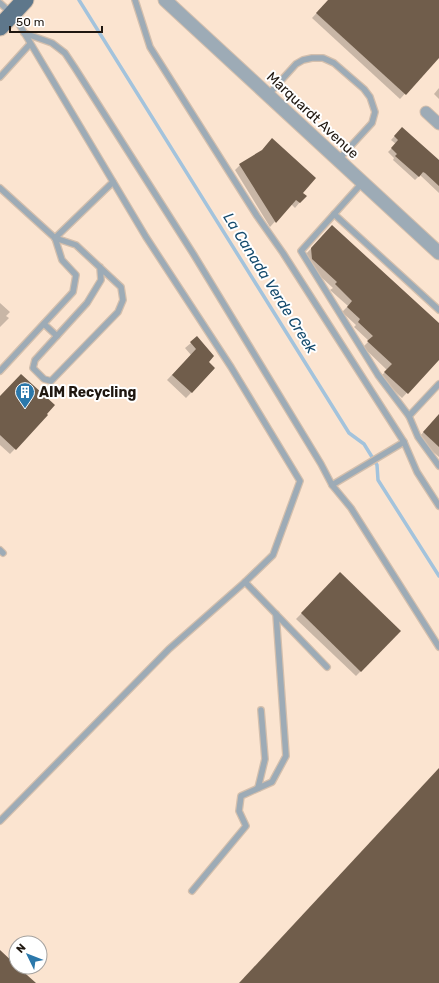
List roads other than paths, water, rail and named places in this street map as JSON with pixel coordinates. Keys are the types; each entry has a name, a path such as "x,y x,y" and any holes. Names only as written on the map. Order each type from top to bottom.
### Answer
{"main road":[{"path":"0,27 6,8 25,0"}],"street":[{"name":"Marquardt Avenue","path":"165,0 439,253"},
{"path":"426,112 439,124"}],"lane":[{"path":"135,0 150,47 257,216 283,253 404,442 417,472 439,506"},
{"path":"0,821 169,648 245,582 273,555 300,481 231,367 146,237 24,33 6,8"},
{"path":"24,33 52,44 65,53 194,255 321,464 332,485 352,508 439,647"},
{"path":"0,77 30,44"},
{"path":"267,95 296,64 303,60 312,58 323,58 334,63 364,89 370,97 375,112 372,123 338,160"},
{"path":"55,238 113,182"},
{"path":"362,183 301,250 378,375 409,416 418,437 439,466"},
{"path":"0,188 55,238 76,245 122,287 124,300 118,312 51,381 44,379 33,368 35,360 87,303 101,280 100,267"},
{"path":"334,214 439,310"},
{"path":"0,372 73,292 76,275 62,260 55,238"},
{"path":"44,324 57,336"},
{"path":"409,416 439,384"},
{"path":"332,485 404,442"},
{"path":"245,582 327,667"},
{"path":"192,891 246,826 239,811 241,796 272,782 286,756 276,614"},
{"path":"258,788 265,759 261,710"}],"waterway":[{"name":"La Canada Verde Creek","path":"79,0 349,433 364,444 377,465 378,480 439,576"}],"place":[{"name":"AIM Recycling","path":"25,409"}]}
